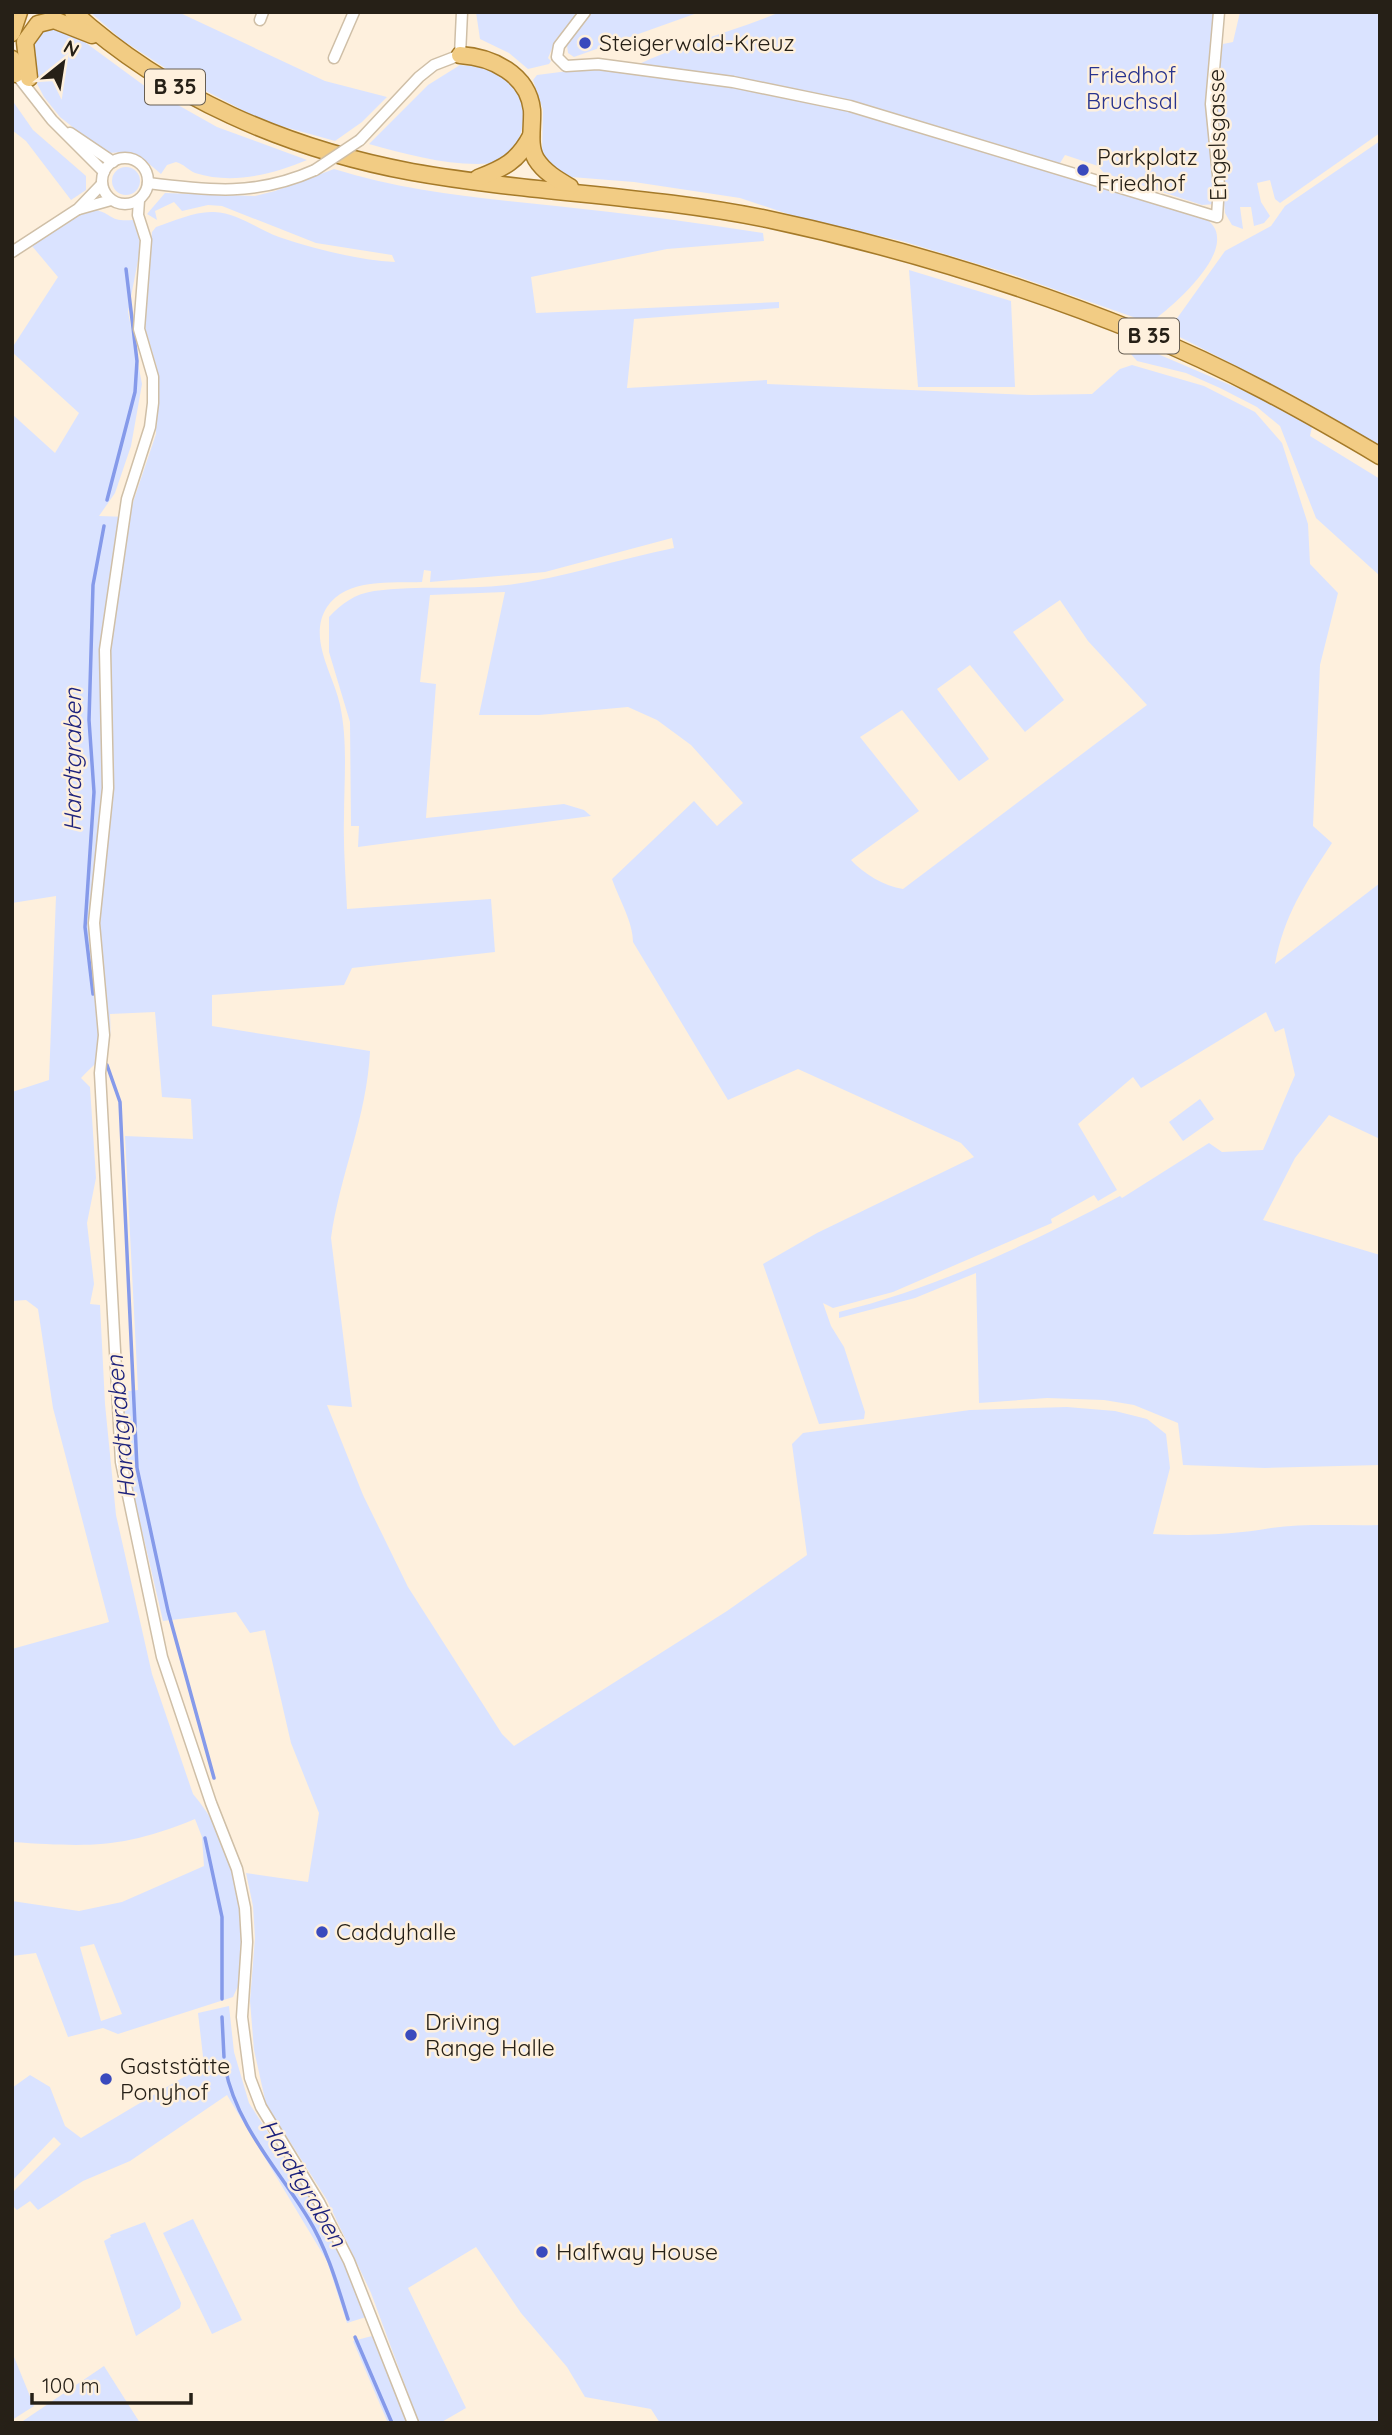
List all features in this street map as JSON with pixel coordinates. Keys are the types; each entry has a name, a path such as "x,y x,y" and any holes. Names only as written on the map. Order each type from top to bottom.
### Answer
{"main road":[{"path":"12,33 19,12"},
{"name":"B 35","path":"73,12 104,40 173,86 251,125 372,163 473,180 575,191 766,219 888,250 1016,289 1144,334 1276,397 1380,456"},
{"name":"B 35","path":"19,79 24,42 38,24 54,20 104,40"},
{"path":"460,55 498,64 523,85 532,109 531,136 535,158 550,175 575,191"},
{"path":"473,180 505,168 521,155 531,136"}],"street":[{"path":"334,58 354,12"},
{"path":"148,183 251,190 283,184 314,170 360,140 419,77 434,65 460,55 462,12"},
{"name":"Engelsgasse","path":"584,12 559,46 557,57 566,66 598,64 800,94 850,106 1217,217 1219,186 1211,104 1219,12"},
{"path":"19,79 60,128 104,172"},
{"path":"60,128 113,162"},
{"path":"12,252 78,209 102,184 104,172 113,162 130,159 143,167 148,183 139,200 138,215 146,240 138,329 153,377 153,403 150,427 127,499 105,650 108,788 94,923 103,1035 100,1073 121,1462 162,1657 207,1792 237,1869 245,1908 247,1942 242,2017 250,2078 261,2107 319,2202 349,2261 413,2423"},
{"path":"102,184 111,200"},
{"path":"78,209 111,200 125,204 138,215"},
{"path":"125,204 139,200"}],"green space":[{"path":"90,12 178,12 325,81 387,97 362,122 335,141 263,121 179,77 122,40"},
{"path":"476,12 573,12 576,16 556,39 548,58 551,61 549,64 528,69 509,53 480,39"},
{"path":"591,12 700,12 574,57 568,53 567,45"},
{"name":"Friedhof Bruchsal","path":"780,12 1215,12 1216,204 1202,205 1104,173 1098,166 1065,155 1057,168 1206,218 1217,234 1216,248 1211,260 1181,297 1150,323 1011,274 902,241 797,217 740,198 634,182 571,177 555,171 542,155 543,110 533,80 537,75 584,69 655,74 635,66"},
{"path":"1240,12 1380,12 1380,133 1280,203 1275,199 1270,180 1257,183 1261,202 1270,216 1264,223 1254,226 1251,207 1240,207 1243,229 1232,225 1225,213 1216,116 1217,79 1223,44 1233,42"},
{"path":"49,26 82,40 146,87 217,127 307,160 267,173 224,178 195,173 176,162 167,165 161,174 141,157 130,152 105,153 60,117 35,80 32,38"},
{"path":"460,65 498,73 518,91 524,115 522,128 512,152 504,162 453,163 369,144 428,85"},
{"path":"12,100 33,130 86,176 86,190 71,200 26,141 12,130"},
{"path":"1380,141 1380,446 1295,396 1168,331 1225,251 1271,226 1285,206"},
{"path":"126,167 136,171 140,181 136,191 126,195 116,191 112,181 116,171"},
{"path":"334,169 444,193 685,221 763,233 764,241 667,249 531,277 536,313 779,302 779,308 634,319 627,388 767,380 767,384 1031,395 1092,394 1120,369 1132,365 1204,386 1255,412 1282,443 1308,524 1310,564 1338,593 1320,665 1313,826 1332,843 1304,886 1290,915 1275,964 1380,883 1380,1139 1329,1115 1295,1158 1263,1220 1380,1255 1380,1465 1265,1468 1183,1465 1178,1423 1134,1405 1104,1400 1047,1398 979,1403 976,1273 915,1298 839,1318 839,1312 912,1290 983,1263 1120,1196 1122,1198 1209,1143 1222,1152 1263,1150 1295,1075 1284,1028 1275,1032 1266,1012 1141,1088 1133,1077 1078,1124 1117,1190 1098,1201 1094,1195 1051,1219 1052,1223 893,1292 833,1308 823,1303 831,1326 844,1347 865,1412 864,1419 819,1424 763,1264 817,1233 974,1157 961,1143 798,1069 728,1100 633,942 628,919 612,879 694,801 717,826 743,803 691,745 657,720 628,707 539,715 479,715 505,592 430,595 420,682 436,684 426,818 564,804 584,810 591,816 358,847 359,826 351,826 350,722 329,652 329,617 334,612 344,603 367,592 507,585 549,578 674,548 672,538 545,572 430,582 431,571 424,570 422,582 370,584 346,591 335,598 327,607 320,631 324,656 340,705 344,733 347,909 491,899 495,952 352,968 344,985 212,995 212,1026 370,1051 364,1099 331,1238 352,1407 327,1405 363,1495 408,1587 502,1734 514,1746 727,1611 807,1555 792,1444 803,1433 970,1410 1067,1407 1115,1411 1147,1419 1166,1434 1170,1468 1153,1534 1212,1534 1298,1526 1380,1525 1380,2423 660,2423 651,2409 585,2397 567,2367 521,2313 476,2247 408,2288 466,2408 440,2423 419,2423 371,2293 327,2200 266,2104 254,2050 250,2001 255,1938 253,1906 246,1873 308,1882 319,1813 291,1743 265,1630 250,1633 236,1612 163,1621 126,1462 122,1392 138,1390 125,1136 193,1139 191,1099 162,1097 155,1012 110,1014 109,1044 103,1056 81,1078 90,1087 96,1178 87,1223 94,1284 90,1304 100,1305 105,1404 116,1515 152,1674 193,1794 209,1815 221,1838 236,1885 241,1935 238,1986 233,1997 118,2034 103,2028 68,2037 36,1953 12,1956 12,1901 79,1911 122,1902 204,1866 202,1837 195,1819 146,1836 105,1844 12,1842 12,1649 109,1622 53,1408 38,1309 26,1300 12,1301 12,1092 49,1080 56,896 12,903 12,414 55,453 79,413 12,352 12,348 58,277 32,246 90,211 96,210 119,220 133,220 141,245 128,312 142,384 131,446 115,493 99,516 128,517 156,434 157,368 144,324 152,232 156,227 199,213 223,213 307,246 395,262 392,255 316,243 222,206 208,205 182,211 174,202 155,211 157,220 147,214 165,193 255,196","holes":["1060,600 1088,641 1147,705 903,889 868,875 851,860 919,811 860,737 902,710 959,781 989,759 937,689 970,665 1025,732 1064,700 1013,632","94,1944 122,2014 101,2021 80,1947"]},
{"path":"909,270 1011,301 1015,387 918,387"},
{"path":"1132,343 1249,393 1312,427 1310,436 1380,479 1380,576 1316,518 1280,426 1257,407 1220,388 1186,373 1137,361 1130,353"},
{"path":"1200,1099 1214,1119 1183,1141 1169,1122"},
{"path":"229,2006 234,2052 249,2103 320,2212 366,2317 347,2323 327,2261 227,2095 130,2161 83,2181 38,2210 30,2201 17,2210 12,2205 12,2193 61,2144 54,2137 12,2181 12,2088 30,2075 50,2087 65,2126 81,2138 204,2065 198,2013"},
{"path":"193,2219 242,2320 212,2334 163,2233"},
{"path":"145,2222 181,2303 180,2308 136,2336 104,2241 111,2237 110,2235"},
{"path":"372,2336 407,2423 388,2423 353,2341"},
{"path":"12,2352 34,2406 12,2420"},
{"path":"104,2366 140,2423 20,2423"}],"waterway":[{"path":"107,500 135,392 137,361 126,269"},
{"name":"Hardtgraben","path":"93,994 85,927 94,792 89,720 93,585 104,526"},
{"name":"Hardtgraben","path":"107,1065 120,1102 137,1468 168,1611 214,1778"},
{"name":"Hardtgraben","path":"205,1838 222,1917 222,1999"},
{"name":"Hardtgraben","path":"222,2017 224,2057"},
{"name":"Hardtgraben","path":"225,2067 230,2088 248,2127 321,2242 348,2319"},
{"name":"Hardtgraben","path":"355,2337 392,2423"}],"place":[{"name":"Steigerwald-Kreuz","path":"585,43"},
{"name":"Parkplatz Friedhof","path":"1083,170"},
{"name":"Caddyhalle","path":"322,1932"},
{"name":"Driving Range Halle","path":"411,2035"},
{"name":"Gaststätte Ponyhof","path":"106,2079"},
{"name":"Halfway House","path":"542,2252"}]}
